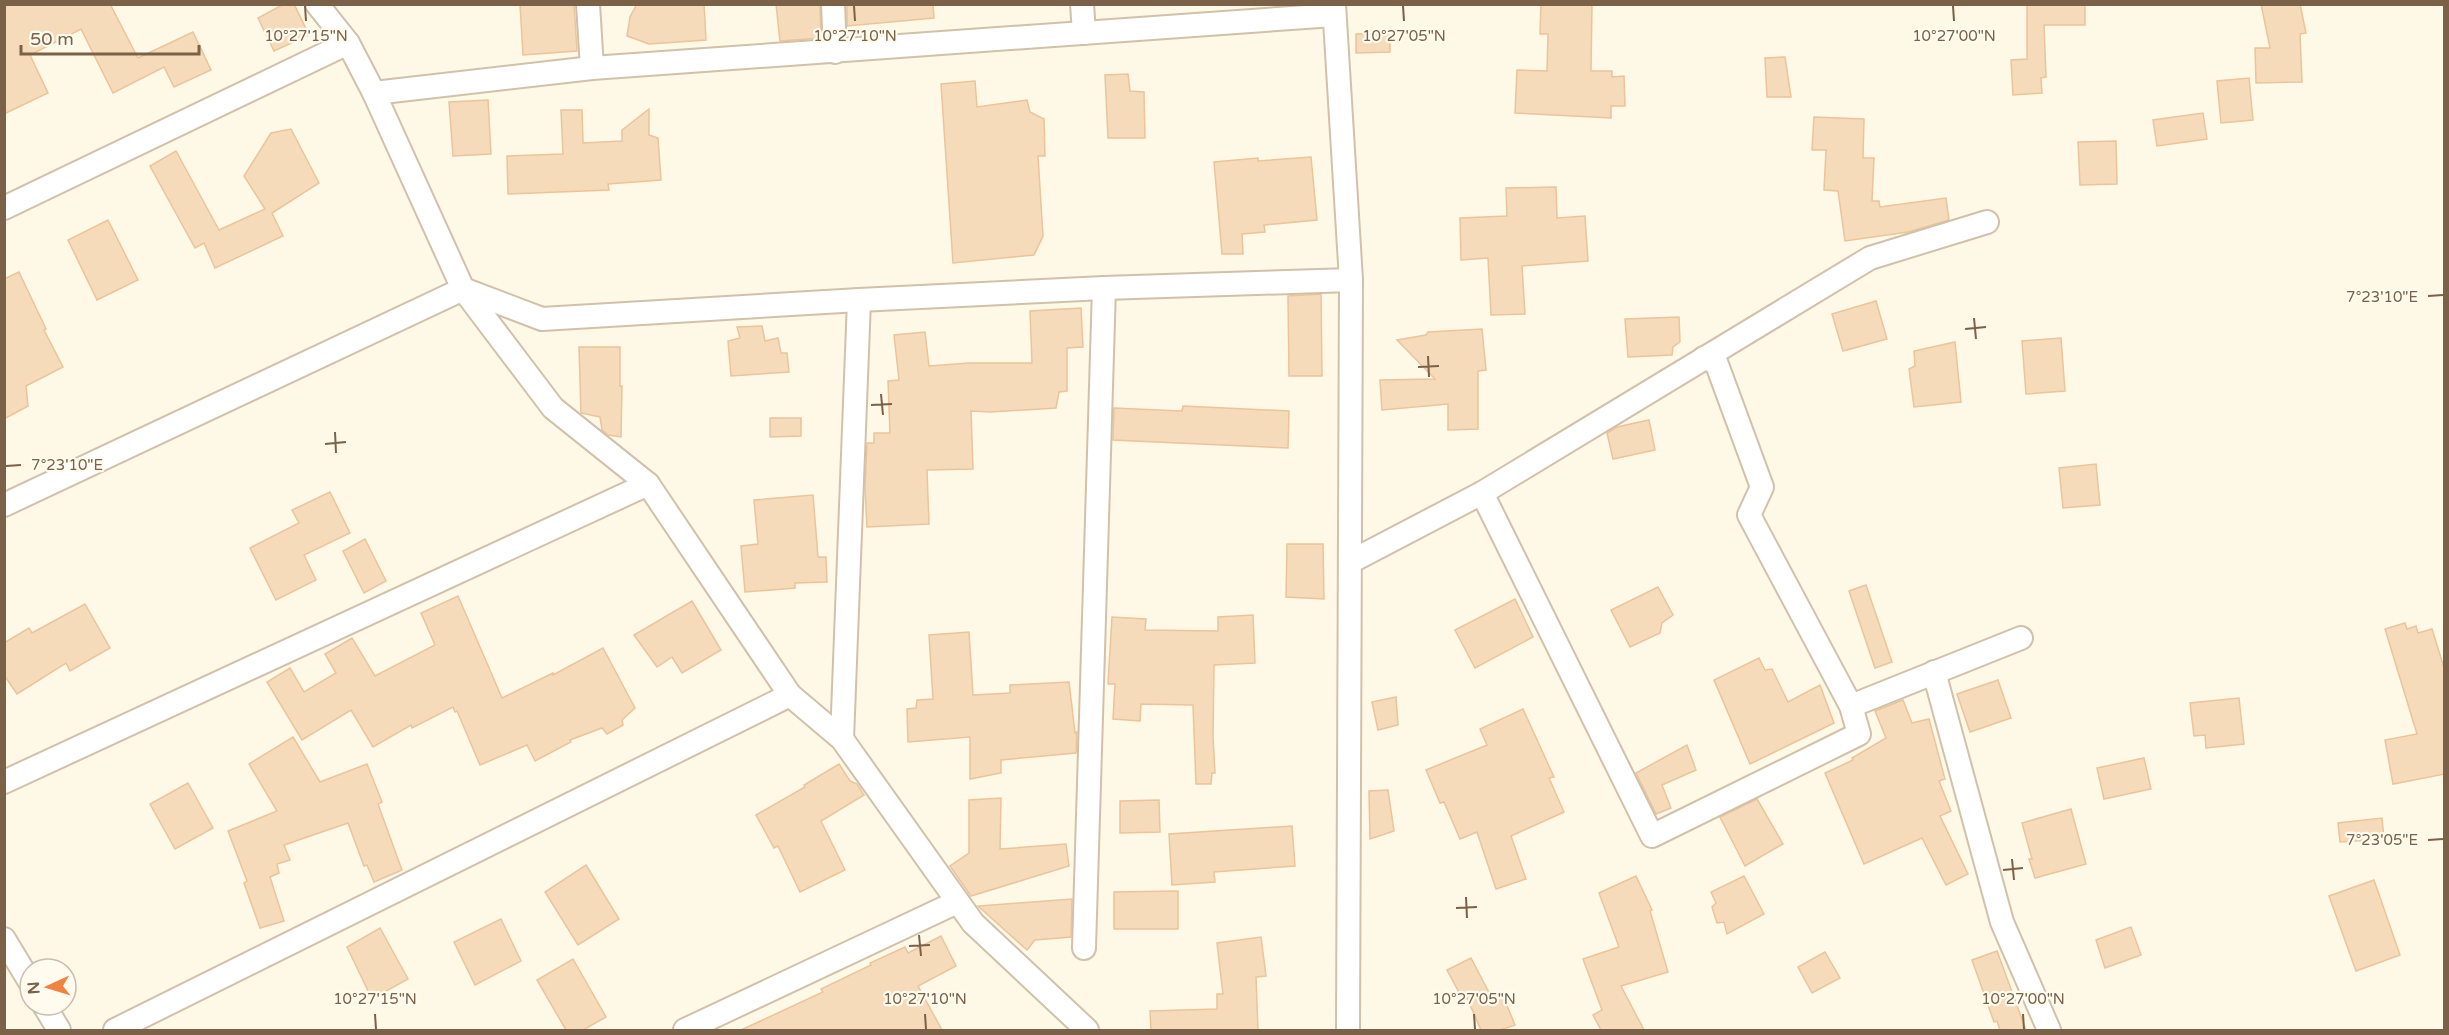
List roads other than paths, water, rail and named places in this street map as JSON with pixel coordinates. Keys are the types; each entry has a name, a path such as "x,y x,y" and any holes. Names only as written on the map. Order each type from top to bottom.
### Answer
{"street":[{"path":"317,4 348,43 374,93 463,289 553,408 648,484 790,695 842,739 973,923 1087,1030"},
{"path":"588,4 592,68"},
{"path":"833,4 836,52"},
{"path":"1082,4 1084,33"},
{"path":"374,93 592,68 1084,33 1334,10 1351,280 1352,561 1348,1030"},
{"path":"4,208 348,43"},
{"path":"1352,561 1482,493 1870,258 1987,222"},
{"path":"4,504 463,289 542,319 1104,288 1351,280"},
{"path":"1084,948 1104,288"},
{"path":"842,739 859,300"},
{"path":"1482,493 1652,836 1859,734 1851,706 1749,515 1762,487 1716,362 1704,358"},
{"path":"4,782 648,484"},
{"path":"1851,706 2021,638"},
{"path":"1934,672 2002,922 2049,1030"},
{"path":"115,1030 790,695"},
{"path":"685,1030 957,902"},
{"path":"4,939 18,962"},
{"path":"51,1017 59,1030"}]}
